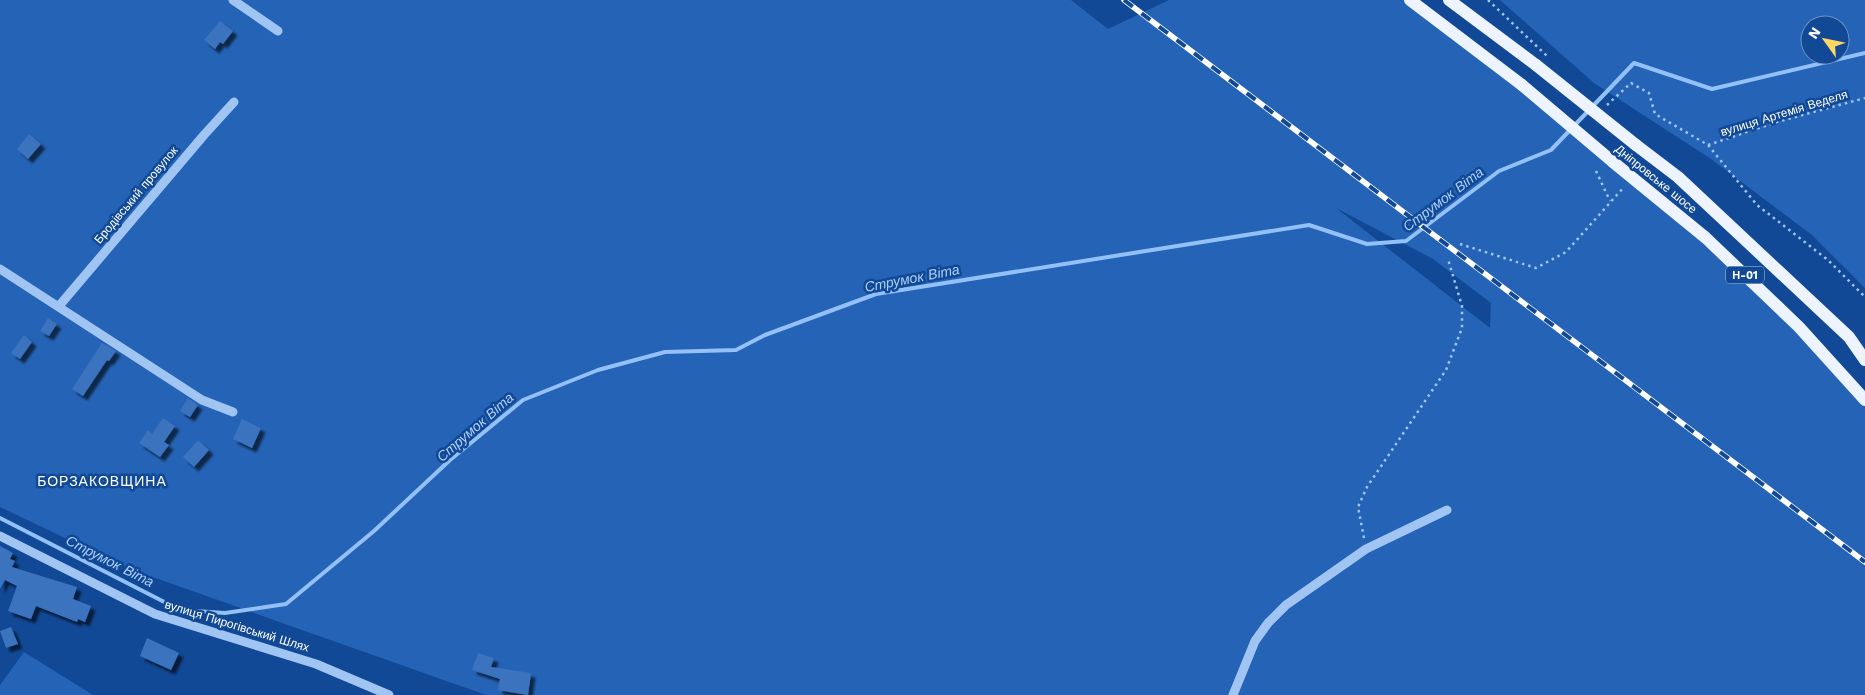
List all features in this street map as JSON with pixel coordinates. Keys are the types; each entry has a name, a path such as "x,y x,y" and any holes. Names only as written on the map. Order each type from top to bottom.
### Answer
{"main road":[{"name":"Дніпровське шосе","path":"1410,0 1522,85 1721,252 1799,327 1865,400"},
{"name":"Дніпровське шосе","path":"1449,0 1536,65 1684,182 1849,337 1865,360"}],"street":[{"path":"233,0 278,31"},
{"name":"Бродівський провулок","path":"60,306 204,134 234,102"},
{"path":"0,269 60,306 202,400 233,412"},
{"path":"1233,695 1255,641 1268,623 1286,605 1366,549 1447,510"},
{"name":"вулиця Пирогівський Шлях","path":"0,536 155,614 316,664 390,695"}],"path":[{"path":"1488,0 1550,58"},
{"path":"1603,102 1607,106 1631,83 1649,93 1655,114 1708,145 1757,205 1828,260 1865,297"},
{"name":"вулиця Артемія Веделя","path":"1708,145 1777,122 1865,98"},
{"path":"1596,171 1610,202"},
{"path":"1460,244 1536,268 1566,252 1632,177"},
{"path":"1366,549 1358,507 1367,488 1446,370 1462,328 1462,306 1448,259"}],"shaded area":[{"path":"0,0 1071,0 1108,29 1169,0 1410,0 1706,238 1865,400 1865,695 486,695 130,569 0,507","holes":["1336,208 1433,259 1491,303 1490,328"]},
{"path":"1500,0 1865,0 1865,288 1812,235 1711,159 1594,83"},
{"path":"24,652 93,695 0,695 0,685"}],"building":[{"path":"220,21 233,31 223,44 220,42 215,49 204,40"},
{"path":"29,134 41,144 28,159 17,149"},
{"path":"48,318 57,324 49,336 40,331"},
{"path":"24,335 32,342 20,359 11,353"},
{"path":"102,343 116,351 109,361 107,360 83,396 72,389"},
{"path":"188,398 198,405 190,417 180,411"},
{"path":"163,418 175,426 164,442 169,445 160,457 139,443 148,430 152,434"},
{"path":"242,419 261,428 252,448 233,439"},
{"path":"198,440 209,450 194,467 183,457"},
{"path":"0,546 13,553 10,559 15,561 12,567 77,587 73,599 91,606 85,622 78,619 77,622 36,606 31,619 8,611 17,586 5,580 0,589"},
{"path":"11,627 18,644 6,648 0,631"},
{"path":"147,638 179,653 171,670 140,656"},
{"path":"478,653 494,658 491,667 531,673 528,695 498,690 500,679 472,670"}],"waterway":[{"name":"Струмок Віта","path":"0,518 180,610 225,613 286,604 374,531 450,460 523,400 598,370 665,352 736,350 765,335 876,294 1309,225 1367,244 1406,241 1499,171 1551,150 1634,63 1712,89 1865,53"}],"railway":[{"path":"1124,0 1865,562"}],"district":[{"name":"БОРЗАКОВЩИНА","path":"102,481"}]}
